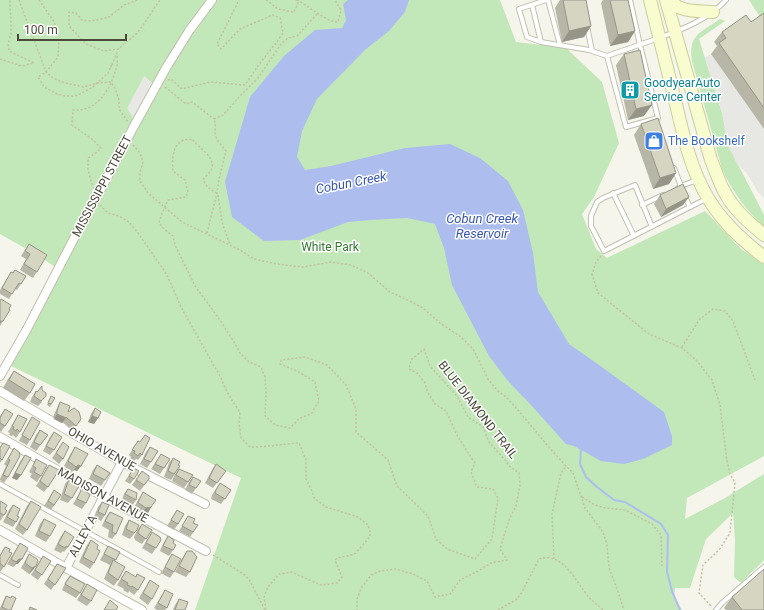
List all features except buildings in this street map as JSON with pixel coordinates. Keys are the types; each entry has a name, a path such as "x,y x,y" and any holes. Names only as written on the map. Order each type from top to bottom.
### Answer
{"main road":[{"path":"650,0 683,134 698,179 717,212 746,243 764,257"},
{"path":"666,0 711,160 723,189 736,208 764,236"},
{"path":"671,0 681,9 713,12"}],"street":[{"name":"MISSISSIPPI STREET","path":"0,376 96,200 132,128 179,46 212,0"},
{"name":"OHIO AVENUE","path":"0,391 122,462 205,504"},
{"name":"MADISON AVENUE","path":"0,437 104,497 206,551"},
{"name":"ALLEY A","path":"66,568 122,462"},
{"path":"0,530 142,610"}],"lane":[{"path":"560,45 547,0 519,9 527,37 540,42 592,51 607,56 675,32 709,16 726,0"},
{"path":"607,56 626,127 658,118 630,0"},
{"path":"532,5 540,42"},
{"path":"586,22 592,51"},
{"path":"674,166 690,207"},
{"path":"674,190 698,179"},
{"path":"652,227 635,185 603,198 597,202 591,216 591,226 604,251 652,227 708,198"},
{"path":"642,205 667,193"},
{"path":"613,194 634,236"},
{"path":"0,484 159,572"},
{"path":"715,610 764,567"},
{"path":"0,575 18,585"}],"path":[{"path":"0,59 22,66 34,63 9,51 8,44 12,34 10,0"},
{"path":"19,0 46,72 53,78 65,83 84,87 97,83 111,82"},
{"path":"39,0 53,20 58,31 58,57 46,72 38,77 44,87 57,94 65,96 78,95 93,87 108,73 118,53 116,68 104,95 93,106 73,110 72,125 92,139 101,148 88,158 88,169 93,195 103,209 108,213 119,216 129,222 167,275 180,307 221,378 225,390 240,412 239,423 241,438 250,446 264,447 298,443 306,460 306,479 314,498 326,507 358,517 368,525 370,537 355,553 345,557 339,557 335,560 342,577 337,582 321,585 291,572 279,574 268,587 264,597 266,610"},
{"path":"137,0 124,5 109,17 91,21 82,20 76,13 70,12 69,26 86,44 104,51 119,49 135,34 160,0"},
{"path":"165,81 171,79 182,89 210,82 246,85 260,63 283,33 280,18 273,15 240,29 221,49 217,44 240,0"},
{"path":"266,0 278,9 294,12 298,3 296,0"},
{"path":"296,0 335,22 338,22 341,10 335,0"},
{"path":"214,119 223,115 258,78 281,44 288,38 297,36 318,13"},
{"path":"111,82 115,88 119,100 119,110 132,128"},
{"path":"164,86 186,104 192,102 214,119 216,125 215,135 226,151 207,234"},
{"path":"127,139 140,152 143,162 140,172 140,182 148,193 182,222 254,259 277,264 303,267 331,262 351,265 368,273 390,292 423,308 440,323 462,337 473,349 488,379 518,410 573,473 585,508 603,532 607,545 609,568 624,610"},
{"path":"165,207 168,200 186,197 188,192 185,180 173,171 172,161 176,145 183,140 192,140 196,145 205,151 211,159 211,170 203,180 210,190 217,193"},
{"path":"217,193 222,222 231,246"},
{"name":"BLUE DIAMOND TRAIL","path":"165,207 159,223 173,236 175,245 195,286 215,313 240,353 249,362 261,367 265,377 265,416 275,425 290,428 300,418 311,414 319,401 315,382 297,370 280,364 281,360 305,357 327,365 346,385 356,410 356,432 388,460 397,486 428,516 436,538 447,549 475,559 492,539 498,498 493,490 476,486 470,472 475,463 458,437 446,411 435,404 427,391 425,383 417,373 409,369 412,360 424,349 430,366 457,396 468,417 483,427 489,442 509,466 519,473 520,485 517,494 516,506 509,520 500,549 507,560 491,563 460,580 450,594 435,597 427,581 413,574 395,569 380,571 371,575 362,588 357,599 357,610"},
{"path":"604,251 596,262 592,274 598,293 649,334 682,348 696,360 712,380 720,405 726,461 730,474 735,483 730,533 719,550 703,565 699,592 715,610"},
{"path":"682,348 699,320 713,309 725,311 733,321 755,380"},
{"path":"554,559 552,514 561,473 566,466"},
{"path":"582,497 595,505 605,508 625,510 652,524 661,535 662,566"},
{"path":"206,551 245,575 250,580 266,610"},
{"path":"498,610 517,599 539,559 548,557 566,567 588,597 603,610"}],"green space":[{"name":"White Park","path":"0,0 500,0 516,42 566,48 602,82 619,143 594,197 582,214 596,249 607,258 705,211 741,249 764,264 764,456 687,498 685,519 725,498 764,474 764,560 741,583 734,577 735,540 733,513 706,539 690,588 675,588 674,597 682,610 195,610 241,478 7,364 58,269 39,256 0,234"},
{"path":"749,0 764,0 764,23"},
{"path":"720,19 725,21 699,39 722,113 729,147 764,215 764,227 740,200 722,169 692,61 691,52 694,40 701,32"}],"shaded area":[{"path":"711,54 764,129 764,198 758,192 746,172 737,164 726,139 722,113 705,58"},
{"path":"144,76 156,86 136,123 127,108"}],"water":[{"name":"Cobun Creek Reservoir","path":"348,0 409,0 405,12 389,31 366,49 317,99 302,131 297,157 305,170 331,166 405,148 450,144 480,158 508,181 523,210 533,253 538,292 569,344 664,412 672,436 672,445 643,459 624,464 601,461 574,446 566,444 508,381 489,356 452,285 444,248 435,224 407,218 348,222 300,240 264,241 232,217 225,182 250,97 284,56 315,30 342,28 346,20 343,4"}],"waterway":[{"name":"Cobun Creek","path":"581,448 580,464 586,477 614,500 625,502 661,524 668,535 667,572 672,591 680,610"}],"place":[{"name":"GoodyearAuto Service Center","path":"630,90"},
{"name":"The Bookshelf","path":"654,141"}]}
